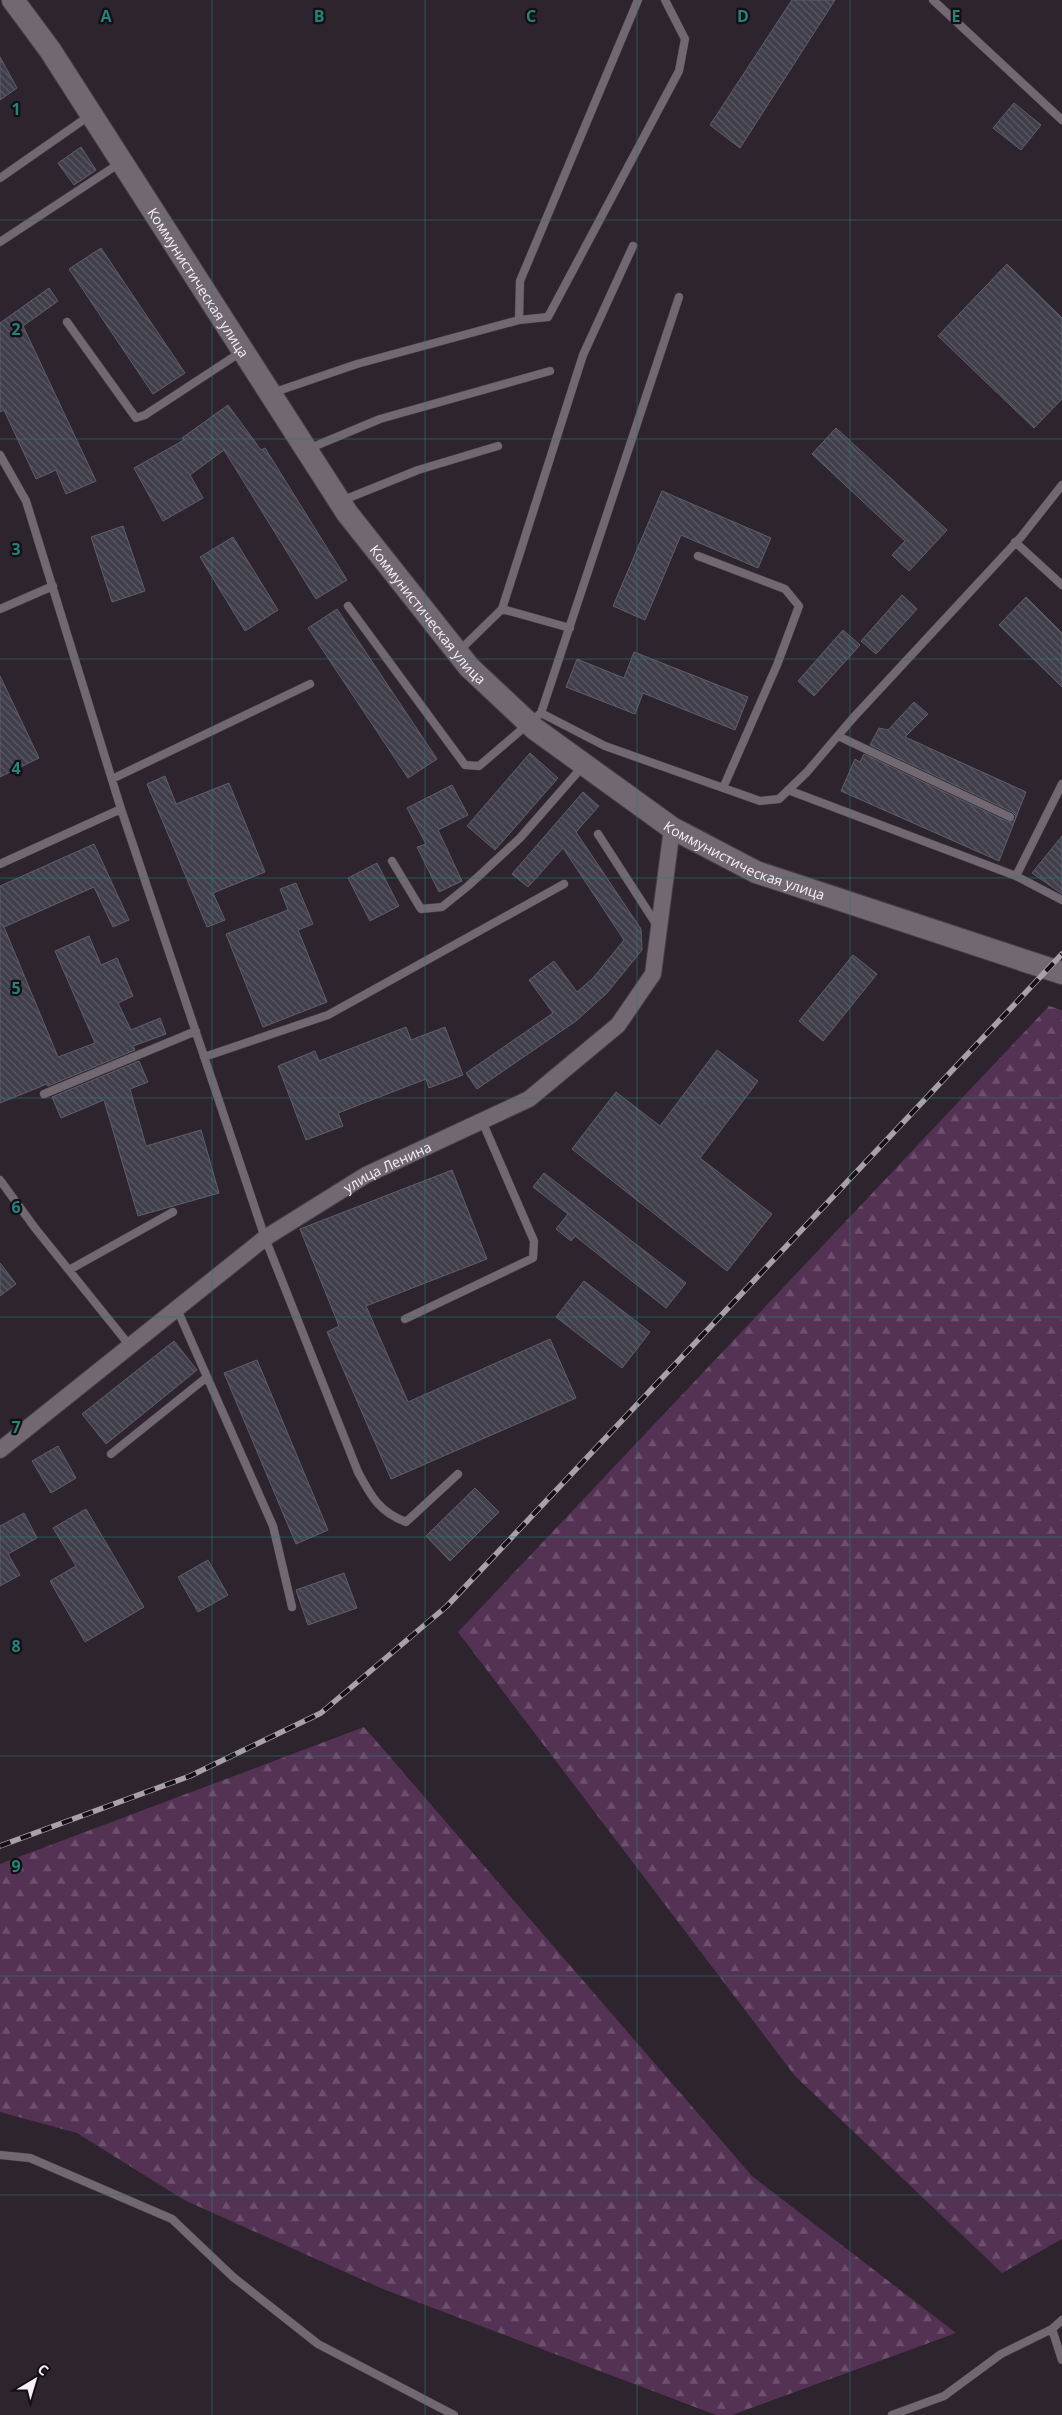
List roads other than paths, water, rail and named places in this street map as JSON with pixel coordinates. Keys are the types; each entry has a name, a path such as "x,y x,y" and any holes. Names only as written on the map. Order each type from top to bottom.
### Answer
{"main road":[{"name":"Коммунистическая улица","path":"13,0 50,50 339,501 469,667 535,717 584,764 672,828 756,872 1062,972"}],"street":[{"name":"улица Ленина","path":"0,1450 265,1238 366,1175 529,1099 618,1025 653,974 672,828"}],"lane":[{"path":"519,320 520,281 638,0"},
{"path":"270,394 357,364 519,320 548,317 679,71 685,39 665,0"},
{"path":"932,0 1062,120"},
{"path":"0,178 91,114"},
{"path":"0,242 122,162"},
{"path":"458,652 502,609 583,355 633,246"},
{"path":"348,606 465,765 479,766 535,717 570,628 679,297"},
{"path":"68,322 136,418 145,415 242,350"},
{"path":"306,450 380,419 550,371"},
{"path":"339,501 418,470 498,446"},
{"path":"0,455 26,500 121,809 265,1238 358,1472 374,1501 392,1517 406,1522 458,1474"},
{"path":"535,717 605,746 760,801 779,799 807,772 1015,542 1061,488"},
{"path":"1015,542 1062,585"},
{"path":"698,556 785,589 799,606 777,665 723,788"},
{"path":"0,609 53,586"},
{"path":"502,609 570,628"},
{"path":"112,779 310,684"},
{"path":"838,736 1010,817"},
{"path":"392,861 421,909 442,907 520,838 584,764"},
{"path":"1016,876 1062,784"},
{"path":"788,790 1016,876 1062,900"},
{"path":"0,864 121,809"},
{"path":"598,834 659,928"},
{"path":"204,1058 328,1015 564,884"},
{"path":"44,1094 196,1031"},
{"path":"405,1319 533,1258 534,1242 482,1121"},
{"path":"0,1180 130,1346"},
{"path":"69,1270 173,1212"},
{"path":"177,1309 273,1526 292,1607"},
{"path":"111,1454 207,1377"},
{"path":"0,2155 30,2158 172,2219 233,2277 318,2344 454,2415"},
{"path":"892,2415 944,2396 1000,2354 1052,2329 1062,2320"},
{"path":"1052,2329 1062,2360"}],"railway":[{"path":"0,1846 190,1776 321,1713 447,1606 1062,954"}]}
